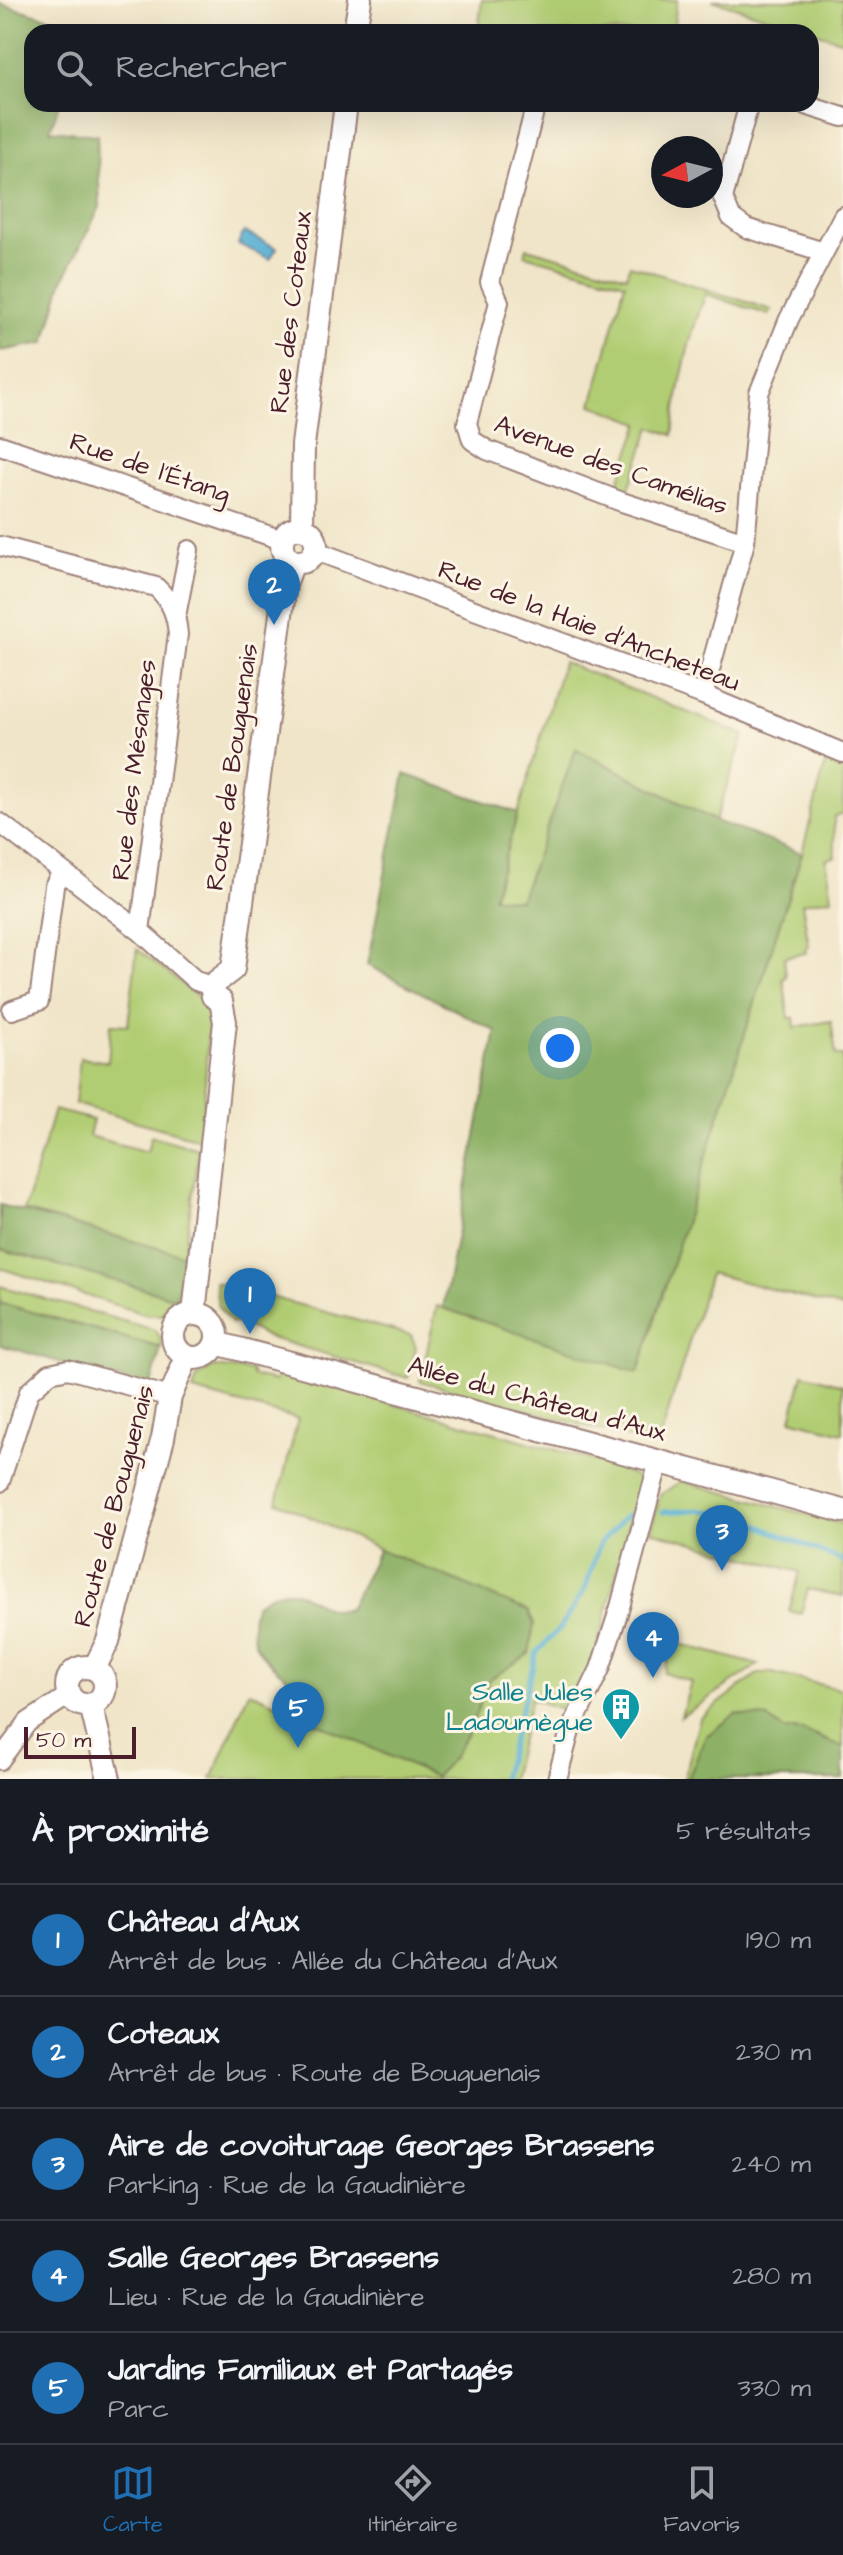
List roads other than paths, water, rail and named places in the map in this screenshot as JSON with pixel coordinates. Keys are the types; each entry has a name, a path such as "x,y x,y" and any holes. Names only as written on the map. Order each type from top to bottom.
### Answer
{"street":[{"path":"356,24 360,0"},
{"path":"819,109 843,117"},
{"name":"Rue des Coteaux","path":"302,528 303,445 345,112"},
{"name":"Avenue des Camélias","path":"534,112 490,282 499,302 467,423 472,440 487,450 622,502 745,542"},
{"path":"747,112 723,198 731,217 746,228 824,252"},
{"path":"703,695 745,542 759,393 789,319 843,216"},
{"name":"Rue de l'Étang","path":"0,445 282,540"},
{"path":"302,528 315,538 316,551 309,560 293,562 283,553 282,540 290,530 302,528"},
{"path":"0,546 156,587 169,600 176,616"},
{"name":"Rue des Mésanges","path":"140,931 178,634 176,616 189,550"},
{"name":"Rue de la Haie d'Ancheteau","path":"316,551 703,695 843,753"},
{"name":"Route de Bouguenais","path":"194,1314 225,1022 219,988 233,969 285,585 293,562"},
{"path":"0,823 140,931 196,981 219,988"},
{"path":"12,1010 39,1001 54,886 62,872"},
{"path":"194,1314 211,1322 216,1343 207,1355 187,1357 174,1344 174,1330 179,1321 194,1314"},
{"name":"Allée du Château d'Aux","path":"216,1343 843,1511"},
{"name":"Route de Bouguenais","path":"94,1669 108,1641 163,1438 170,1397 187,1357"},
{"path":"0,1482 29,1392 50,1373 68,1369 170,1397"},
{"path":"557,1779 570,1731 582,1713 600,1669 620,1607 659,1461"},
{"path":"81,1668 94,1669 102,1676 105,1690 91,1705 78,1704 69,1695 67,1687 74,1672 81,1668"},
{"path":"0,1760 28,1722 69,1695"},
{"path":"91,1705 109,1779"}],"water":[{"path":"244,232 277,248 270,259 238,244"}],"waterway":[{"path":"663,1512 697,1510 731,1514 843,1561"},
{"path":"502,1779 537,1652 562,1626 585,1589 600,1543 627,1515"}],"place":[{"name":"Coteaux","path":"274,625"},
{"name":"Château d'Aux","path":"250,1334"},
{"name":"Aire de covoiturage Georges Brassens","path":"722,1571"},
{"name":"Salle Georges Brassens","path":"653,1678"},
{"name":"Salle Jules Ladoumègue","path":"621,1741"},
{"name":"Jardins Familiaux et Partagés","path":"298,1748"}]}
